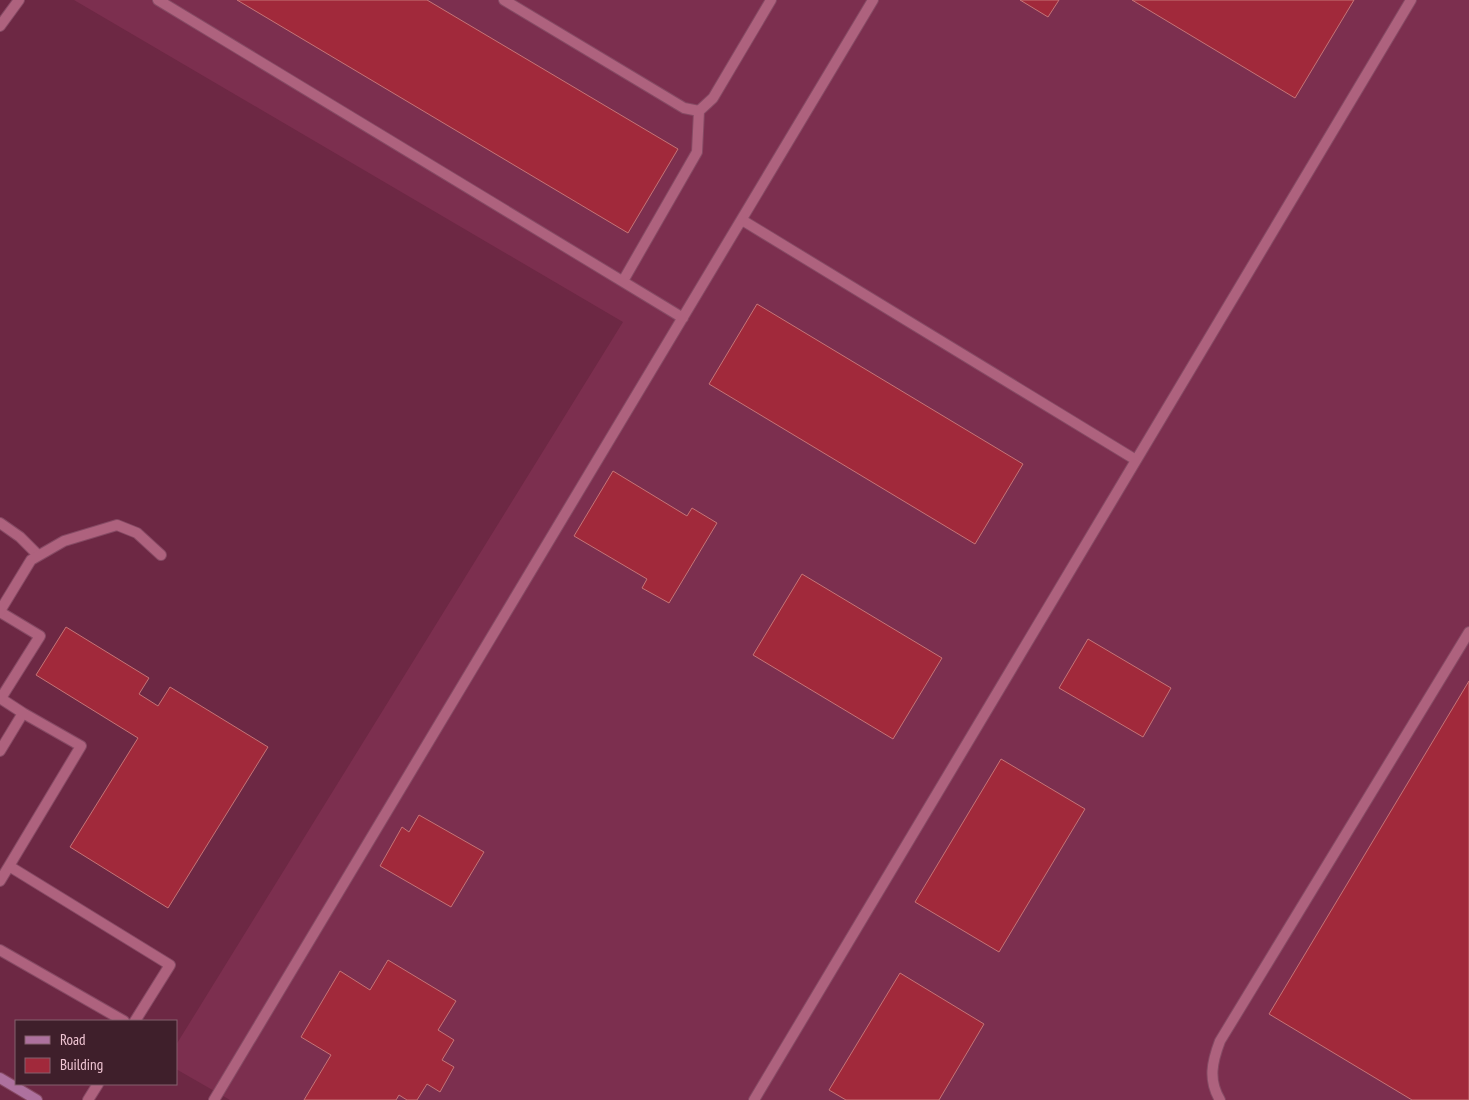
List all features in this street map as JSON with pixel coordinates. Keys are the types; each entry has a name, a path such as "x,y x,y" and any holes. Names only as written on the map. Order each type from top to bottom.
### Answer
{"main road":[{"path":"0,1078 37,1100"}],"street":[{"path":"0,26 19,0"},
{"path":"158,0 683,318"},
{"path":"504,0 684,108 699,111"},
{"path":"623,281 697,152 699,111 712,98 771,0"},
{"path":"216,1097 874,0"},
{"path":"754,1100 1412,0"},
{"path":"742,220 1136,460"},
{"path":"0,523 20,537 38,555"},
{"path":"0,881 80,746 0,698 40,636 0,612 31,560 64,541 117,526 137,533 161,555"},
{"path":"1220,1100 1215,1091 1212,1078 1212,1062 1220,1041 1469,632"},
{"path":"0,751 23,713"},
{"path":"9,866 170,965 136,1020"},
{"path":"0,950 122,1020"},
{"path":"88,1100 97,1085"}],"shaded area":[{"path":"74,0 1469,0 1469,1100 230,1100 178,1070 178,1042 623,322"}],"building":[{"path":"237,0 427,0 678,149 628,233"},
{"path":"1020,0 1059,0 1048,17"},
{"path":"1132,0 1354,0 1295,98"},
{"path":"757,304 1023,464 975,544 709,384"},
{"path":"613,471 687,516 692,508 717,523 669,603 642,588 647,579 574,536"},
{"path":"802,574 942,658 893,739 753,655"},
{"path":"66,627 149,678 139,694 158,706 170,687 268,747 168,908 70,847 138,738 36,675"},
{"path":"1088,639 1171,688 1143,737 1059,688"},
{"path":"1469,681 1469,1100 1412,1100 1269,1014"},
{"path":"1001,759 1085,809 999,952 915,902"},
{"path":"419,815 484,852 451,907 380,866 402,827 409,832"},
{"path":"388,960 456,1001 438,1030 454,1040 442,1060 454,1067 440,1092 427,1084 417,1100 407,1100 399,1095 396,1100 304,1100 331,1055 301,1037 340,971 370,990"},
{"path":"900,973 984,1024 939,1100 846,1100 829,1090"}]}
